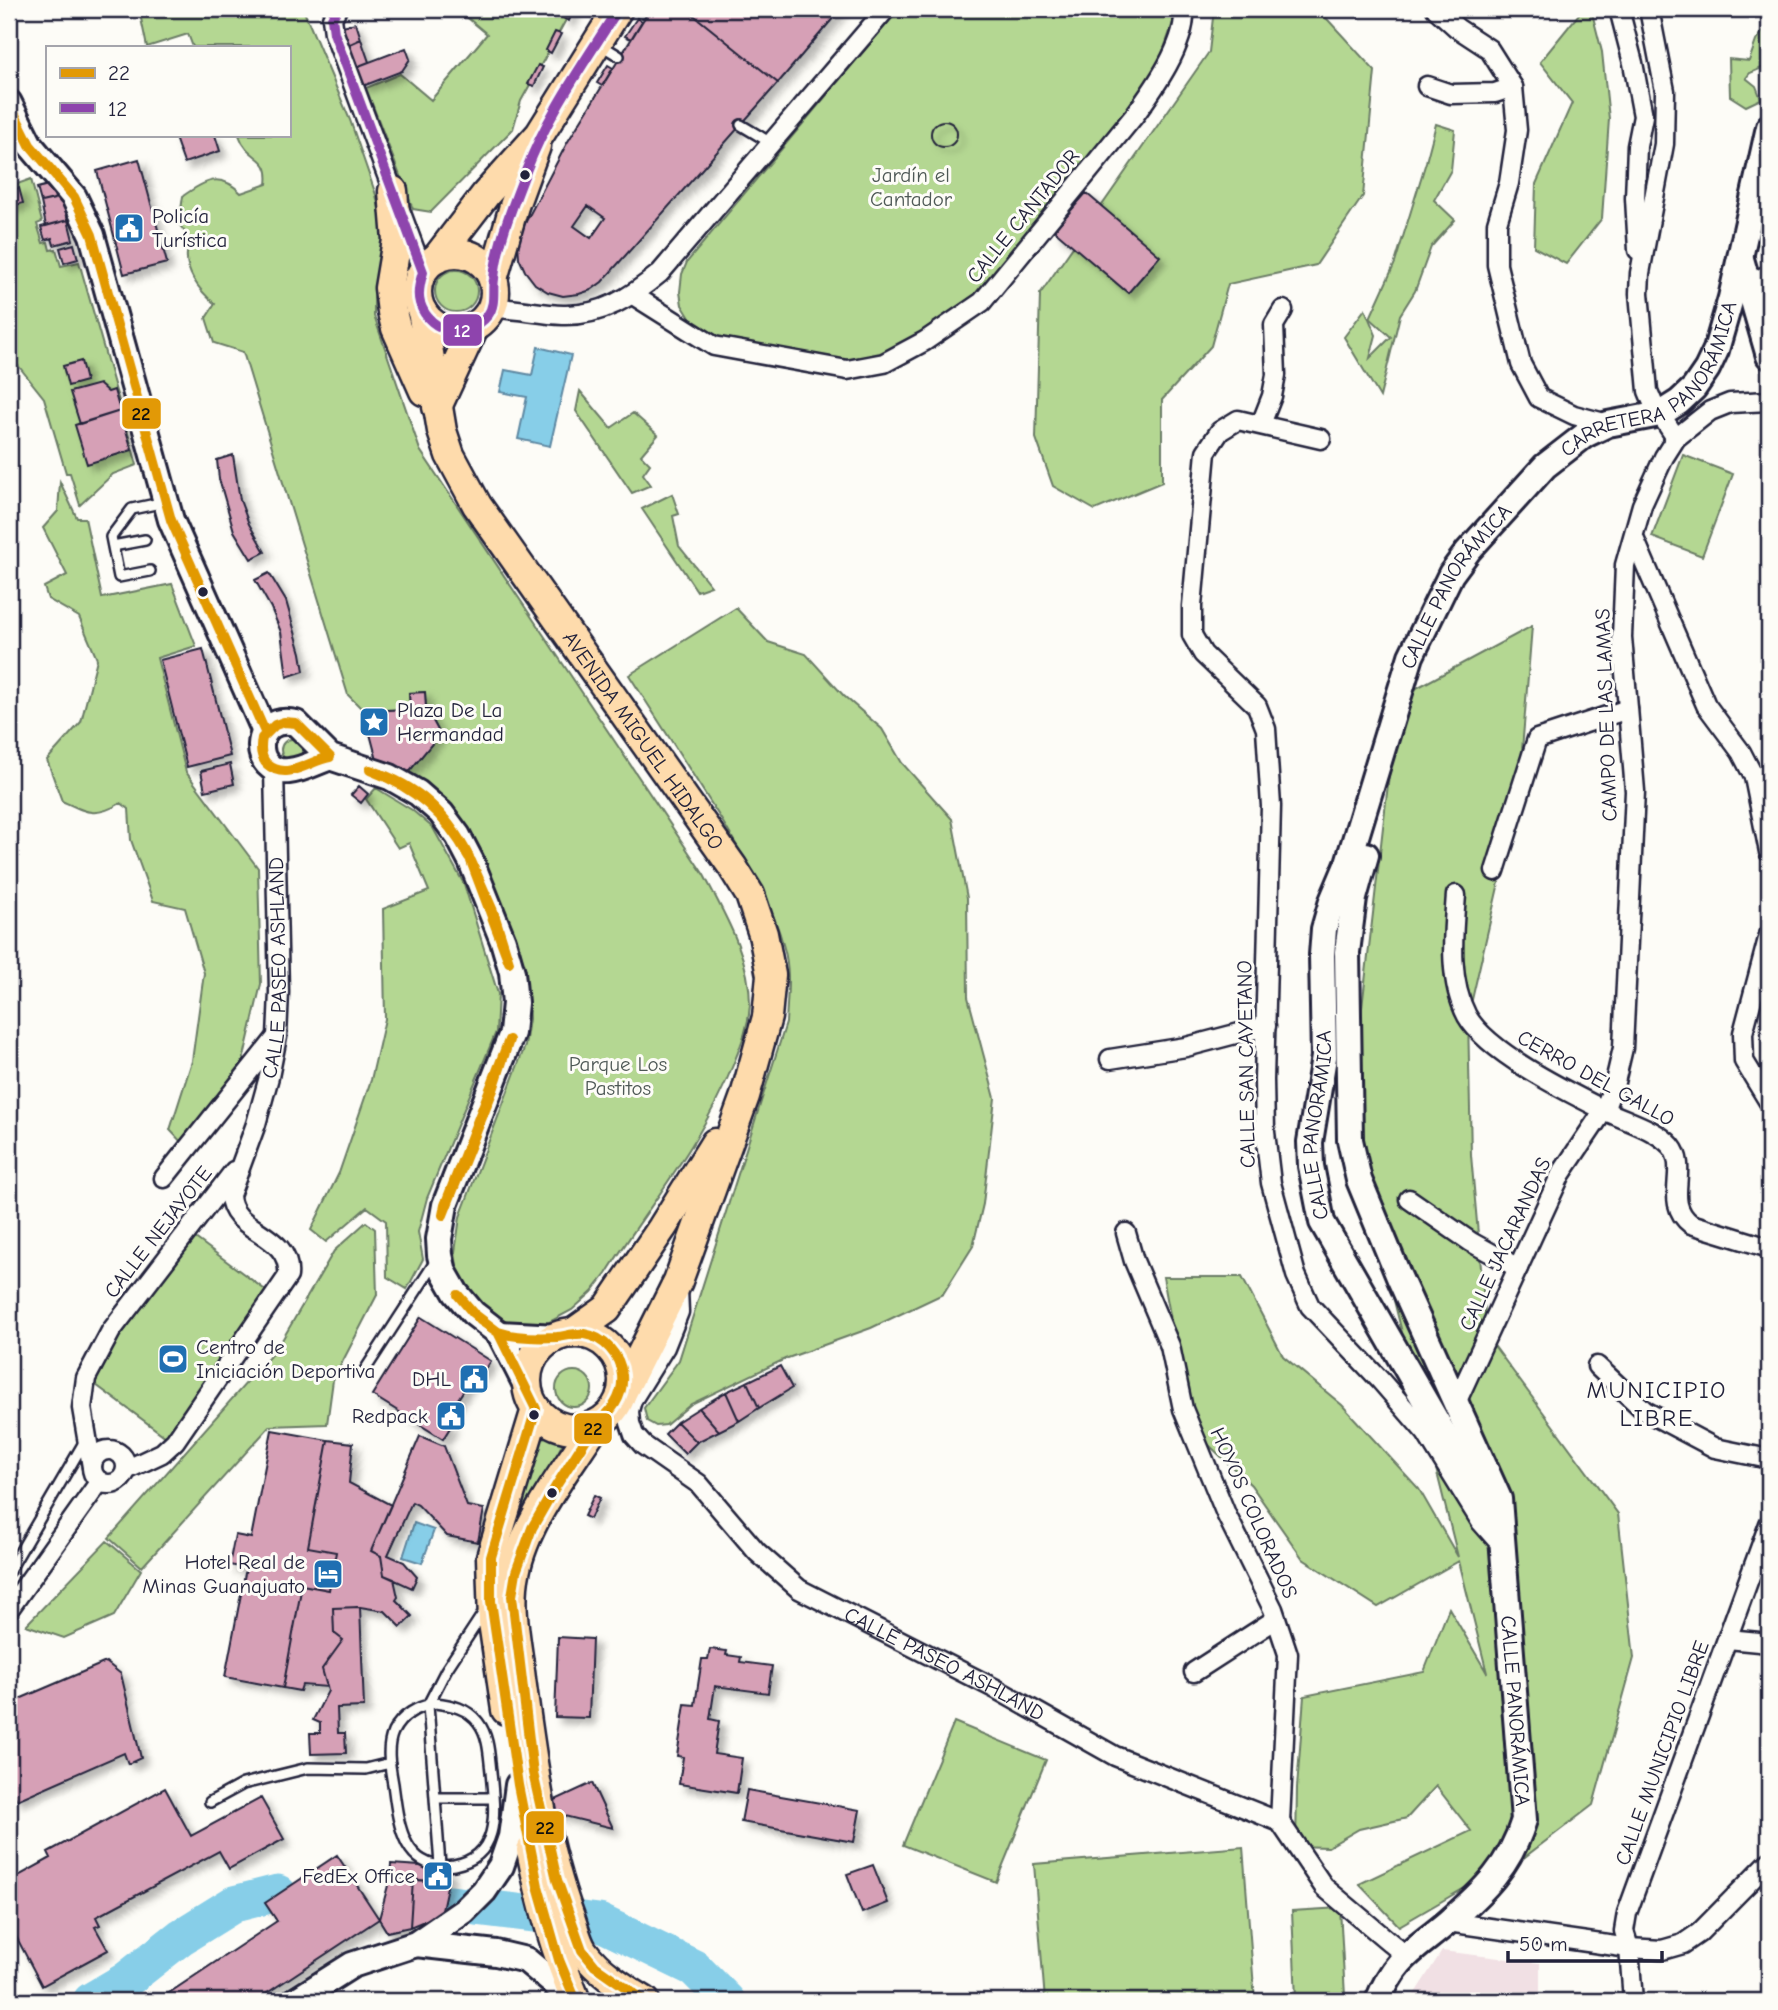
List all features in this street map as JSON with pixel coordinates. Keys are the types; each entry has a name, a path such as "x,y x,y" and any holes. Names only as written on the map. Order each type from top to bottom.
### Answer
{"main road":[{"path":"483,317 455,331 444,329 422,311 418,289 430,265 486,194 540,134 608,49 618,9"},
{"path":"493,279 514,206 540,134"},
{"path":"393,191 397,240 389,288 392,312 396,328 439,419"},
{"path":"430,265 453,253 473,257 489,270 495,296 483,317 439,419"},
{"name":"AVENIDA MIGUEL HIDALGO","path":"422,311 439,419 450,455 477,505 750,895 763,934 771,975 767,1017 745,1096"},
{"path":"547,1883 512,1596 518,1560 534,1520 595,1425 610,1415 678,1281 745,1096"},
{"path":"575,2001 570,1955 518,1785 491,1601 491,1557 532,1398 528,1371 534,1357 544,1345 607,1309 662,1228 745,1096"},
{"path":"565,1335 588,1335 602,1341 613,1352 622,1373 621,1395"},
{"path":"532,1398 557,1426 569,1429 595,1425"},
{"path":"570,1955 595,1966 645,2001"}],"street":[{"path":"337,9 332,18 334,33 393,191 430,265"},
{"path":"483,317 585,314 607,308 633,295 660,272 886,9"},
{"name":"CALLE CANTADOR","path":"633,295 715,346 847,370 884,363 925,341 982,302 1134,116 1154,87 1175,47 1184,9"},
{"path":"1436,9 1457,28 1489,49 1513,87 1517,130 1509,183 1497,223 1497,265 1521,364 1539,398 1574,415 1608,424"},
{"path":"1619,9 1643,116 1637,146 1635,198 1639,293 1648,391 1676,438 1710,411 1730,402 1769,401"},
{"path":"1640,272 1664,144 1665,91 1649,9"},
{"path":"1427,86 1451,94 1495,93 1513,87"},
{"path":"9,103 30,145 74,197 92,235 171,520 265,732"},
{"name":"CARRETERA PANORÁMICA","path":"1497,520 1545,466 1585,435 1608,424 1660,415 1694,388 1716,350 1769,127"},
{"path":"1740,257 1759,279 1769,356"},
{"path":"1283,310 1274,325 1276,375 1272,396 1261,424 1321,439"},
{"name":"CALLE SAN CAYETANO","path":"1261,424 1238,420 1220,431 1206,452 1192,635 1203,654 1257,706 1266,729 1271,806 1265,1132 1270,1183 1296,1275 1310,1306 1426,1433 1480,1522 1502,1540"},
{"name":"CAMPO DE LAS LAMAS","path":"1604,1110 1615,1082 1623,1048 1634,791 1622,637 1625,565 1642,505 1676,438"},
{"name":"CALLE PANORÁMICA","path":"1378,2001 1389,1978 1405,1955 1448,1922 1506,1864 1524,1820 1499,1499 1399,1277 1359,1180 1353,1160 1349,1119 1347,952 1354,898 1428,659 1447,611 1482,554 1497,520"},
{"name":"CALLE PANORÁMICA","path":"1497,520 1451,573 1411,656 1348,863 1329,910 1322,956 1324,1057 1310,1142 1311,1166 1322,1222 1382,1323 1502,1540"},
{"path":"1634,538 1706,705 1741,752 1754,777 1769,852"},
{"path":"1495,871 1537,738 1628,709"},
{"path":"330,757 285,769 267,764 260,748 265,732 279,722 287,721 303,728 330,757 390,777 418,793 441,813 458,836 471,861 503,941 512,972 515,1003 512,1032 445,1205 439,1239 440,1255 444,1272 456,1293 473,1313 500,1334 532,1398"},
{"name":"CALLE PASEO ASHLAND","path":"241,1163 256,1124 277,1037 285,769"},
{"name":"CERRO DEL GALLO","path":"1456,895 1452,941 1460,997 1468,1017 1483,1035 1502,1052 1604,1110 1660,1137 1671,1146 1677,1157 1677,1205 1680,1216 1690,1224 1769,1248"},
{"path":"1769,935 1743,1033 1744,1060 1769,1102"},
{"path":"1110,1059 1186,1047 1266,1026"},
{"name":"CALLE NEJAYOTE","path":"164,1178 277,1037"},
{"name":"CALLE JACARANDAS","path":"1456,1403 1561,1174 1604,1110"},
{"name":"CALLE NEJAYOTE","path":"96,1474 86,1439 82,1408 86,1378 111,1331 241,1163"},
{"name":"CALLE NEJAYOTE","path":"126,1470 162,1453 175,1441 289,1276 290,1264 281,1248 236,1214 232,1208 230,1195 241,1163"},
{"path":"1409,1199 1471,1242 1518,1268"},
{"name":"HOYOS COLORADOS","path":"1126,1233 1134,1261 1170,1346 1183,1409 1226,1514 1276,1619 1288,1654 1280,1822"},
{"name":"CALLE PASEO ASHLAND","path":"678,1281 679,1312 665,1347 632,1400 630,1423 634,1435 643,1445 699,1484 757,1552 799,1589 996,1689 1115,1756 1280,1822"},
{"path":"500,1334 565,1335"},
{"path":"1597,1366 1645,1411 1716,1448 1769,1459"},
{"path":"12,1599 96,1474 96,1457 111,1450 121,1454 126,1470 116,1483 96,1474"},
{"name":"CALLE MUNICIPIO LIBRE","path":"1633,2001 1629,1948 1624,1931 1627,1913 1769,1524"},
{"path":"1194,1672 1276,1619"},
{"path":"1728,1639 1769,1643"},
{"path":"295,2001 352,1965 416,1944 484,1891 500,1866 511,1837 518,1785"},
{"path":"1280,1822 1324,1887 1405,1955"},
{"path":"1448,1922 1629,1948 1662,1950 1683,1944 1699,1933 1769,1862"},
{"path":"416,1944 496,1953 526,1960 575,2001"}],"lane":[{"path":"741,125 771,143"},
{"path":"150,571 119,577 111,537 132,509 166,502"},
{"path":"113,546 145,540"},
{"path":"365,1370 440,1255"},
{"path":"9,1570 86,1439"},
{"path":"440,1865 428,1705 446,1670 491,1601"},
{"path":"428,1705 453,1705 468,1712 485,1734 489,1751 493,1829 485,1846 470,1859 456,1864 440,1865 425,1861 412,1852 398,1828 389,1746 393,1732 401,1720 411,1711 428,1705"},
{"path":"210,1802 243,1784 308,1768 366,1769 390,1763"},
{"path":"435,1798 493,1798"}],"shaded area":[{"path":"1442,1951 1540,1963 1540,2001 1410,2001"}],"green space":[{"name":"Parque Los Pastitos","path":"139,9 303,9 350,120 376,195 387,244 374,297 374,316 420,450 704,875 741,953 749,987 748,1020 733,1065 707,1120 592,1292 572,1310 542,1326 501,1323 480,1312 459,1281 455,1252 460,1217 525,1046 529,1019 528,998 499,906 403,779 440,734 426,708 425,692 409,693 410,709 364,711 348,695 243,352 214,343 206,318 215,304 191,275 187,258 190,239 179,224 183,196 198,186 219,180 241,193 267,184 266,167 248,150 239,136 290,136 290,46 193,46 188,34 147,46"},
{"path":"457,9 572,9 521,101 513,129 431,212 413,209 366,88 400,74 431,100 487,34"},
{"name":"Jardín el Cantador","path":"899,9 1177,11 1159,63 1129,111 970,304 890,354 858,362 720,341 695,326 682,305 682,274 687,262"},
{"path":"1214,9 1318,9 1375,71 1363,196 1316,265 1228,284 1211,346 1162,400 1162,482 1095,510 1053,486 1036,438 1040,294 1209,52"},
{"path":"1583,9 1591,9 1602,52 1609,119 1602,218 1566,264 1534,247 1536,184 1572,103 1540,62"},
{"path":"1769,24 1769,65 1750,73 1746,78 1756,86 1761,99 1746,106 1730,96 1729,59 1749,61 1756,41"},
{"path":"1436,124 1455,130 1451,170 1434,200 1455,220 1431,247 1415,291 1400,315 1380,397 1344,337 1365,309 1376,335 1370,358 1391,337 1370,318 1395,263"},
{"path":"1769,176 1769,250 1756,243"},
{"path":"31,179 42,222 37,224 43,243 48,242 50,250 56,249 61,266 79,262 137,465 113,474 80,505 70,473 66,473 44,398 9,354 9,187"},
{"path":"456,270 471,276 477,291 471,306 456,312 441,306 435,291 441,276"},
{"path":"580,391 611,428 633,413 658,435 641,455 650,464 643,474 651,485 632,493 576,411"},
{"path":"1683,455 1733,474 1702,556 1652,537"},
{"path":"60,482 77,518 85,518 102,598 172,584 196,646 157,658 186,772 258,868 261,984 243,1061 182,1143 170,1130 192,1061 204,973 185,908 153,901 131,840 129,809 121,803 104,811 92,812 62,801 47,760 81,722 97,659 79,617 48,599 44,587 67,575 43,528 58,511"},
{"path":"672,494 679,514 673,516 679,546 711,586 697,591 642,509"},
{"path":"736,608 768,642 806,654 844,696 882,729 902,763 952,819 967,898 968,997 995,1098 983,1204 973,1246 943,1294 871,1328 785,1359 691,1404 666,1425 656,1426 647,1421 644,1408 679,1360 786,1023 788,976 779,932 758,884 724,824 629,675"},
{"path":"1532,626 1518,800 1468,1017 1471,1155 1487,1336 1618,1514 1634,1658 1593,1805 1483,1889 1492,1872 1399,1926 1359,1884 1471,1831 1436,1786 1407,1818 1359,1829 1328,1847 1296,1846 1304,1696 1424,1672 1449,1608 1487,1673 1459,1561 1378,1607 1303,1559 1251,1485 1191,1428 1163,1277 1242,1277 1283,1356 1342,1405 1419,1489 1458,1557 1349,1120 1398,698","holes":["1513,1780 1524,1820 1507,1847"]},
{"path":"292,739 300,742 303,750 300,758 292,761 284,758 281,750 284,742"},
{"path":"376,788 412,810 433,828 464,884 498,994 496,1032 427,1198 418,1232 423,1259 407,1289 387,1277 386,1221 367,1207 326,1242 311,1230 339,1173 371,1080 385,1019 383,909 429,891 409,843 398,848 366,799"},
{"path":"366,1222 375,1229 377,1295 333,1380 327,1424 270,1426 142,1567 109,1538 278,1347 334,1251"},
{"path":"194,1237 272,1295 166,1437 88,1379"},
{"path":"574,1371 587,1376 592,1389 587,1402 574,1407 561,1402 556,1389 561,1376"},
{"path":"544,1426 566,1436 517,1538 511,1538"},
{"path":"107,1541 141,1570 114,1616 64,1638 26,1625"},
{"path":"954,1722 1046,1760 996,1882 903,1845"},
{"path":"1243,1847 1255,2001 1045,2001 1034,1864"},
{"path":"1340,1908 1345,1996 1296,1999 1292,1911"}],"water":[{"path":"538,347 571,355 550,446 518,439 527,397 500,392 505,370 532,375"},
{"path":"414,1523 434,1530 422,1563 403,1557"}],"building":[{"path":"568,9 574,9 569,21 563,18"},
{"path":"650,9 686,9 778,83 602,282 591,290 563,296 548,292 535,284 519,258 518,243 521,231 567,143","holes":["588,206 605,218 591,238 574,226"]},
{"path":"686,9 841,9 778,83"},
{"path":"637,18 642,21 631,39 625,36"},
{"path":"356,23 361,39 348,45 342,26"},
{"path":"555,32 561,34 551,53 546,50"},
{"path":"361,39 369,62 356,67 348,45"},
{"path":"406,48 410,59 402,71 363,86 356,67"},
{"path":"538,65 543,67 534,86 528,84"},
{"path":"608,65 613,68 602,86 597,83"},
{"path":"944,121 953,125 957,134 953,143 944,147 935,143 931,134 935,125"},
{"path":"944,121 953,125 957,134 953,143 944,147 935,143 931,134 935,125"},
{"path":"174,136 215,136 220,151 184,163"},
{"path":"139,159 167,263 124,274 97,171"},
{"path":"52,184 55,199 41,202 37,188"},
{"path":"19,188 23,203 9,207 9,191"},
{"path":"1086,193 1160,256 1128,293 1054,230"},
{"path":"62,197 68,220 46,226 41,202"},
{"path":"68,220 73,240 54,245 52,238 45,240 41,227"},
{"path":"74,244 78,259 64,263 60,248"},
{"path":"81,361 86,381 68,386 63,366"},
{"path":"99,384 108,392 114,390 120,411 80,424 70,392"},
{"path":"120,411 132,450 87,464 75,425"},
{"path":"233,455 240,500 249,524 265,552 251,559 234,531 219,479 217,460"},
{"path":"269,573 286,601 301,653 304,671 287,677 281,632 255,580"},
{"path":"203,649 230,756 187,767 160,660"},
{"path":"425,692 426,708 440,734 403,779 378,764 364,711 410,709 409,693"},
{"path":"230,764 234,784 205,791 201,771"},
{"path":"359,786 368,794 361,803 351,795"},
{"path":"421,1317 491,1361 482,1375 476,1371 444,1421 451,1426 443,1439 372,1395"},
{"path":"780,1366 792,1388 759,1408 747,1382"},
{"path":"747,1382 759,1408 739,1421 726,1392"},
{"path":"726,1392 739,1421 719,1431 699,1408"},
{"path":"699,1408 719,1431 697,1442 677,1422"},
{"path":"677,1422 697,1442 685,1454 665,1434"},
{"path":"272,1430 328,1440 308,1547 336,1552 329,1590 302,1585 283,1688 225,1677 246,1568 229,1565 235,1535 251,1538"},
{"path":"420,1436 444,1446 467,1506 484,1509 478,1542 447,1536 412,1502 388,1555 404,1562 417,1577 412,1588 384,1575 381,1556 371,1551"},
{"path":"328,1440 353,1443 349,1483 391,1505 371,1551 381,1556 384,1575 394,1579 398,1597 396,1600 412,1616 401,1627 385,1611 360,1607 333,1608 334,1633 343,1640 322,1669 327,1687 302,1685 300,1691 283,1688 302,1585 329,1590 336,1552 308,1547"},
{"path":"594,1495 600,1498 590,1519 584,1516"},
{"path":"360,1607 364,1707 337,1708 338,1733 345,1733 346,1753 311,1754 310,1733 320,1733 320,1723 313,1720 328,1691 322,1669 343,1640 334,1633 333,1608"},
{"path":"558,1637 592,1639 589,1718 555,1717"},
{"path":"710,1649 727,1651 726,1655 741,1657 740,1662 772,1666 768,1693 715,1686 710,1719 719,1721 714,1754 742,1758 737,1793 679,1784 683,1757 677,1756 685,1704 695,1705 702,1659 708,1659"},
{"path":"106,1662 121,1674 141,1758 128,1764 124,1753 17,1800 9,1785 9,1699 10,1703"},
{"path":"592,1783 613,1828 556,1814 551,1802"},
{"path":"165,1788 191,1836 261,1798 284,1839 229,1869 219,1851 96,1917 100,1925 95,1927 108,1950 42,1986 9,1923 9,1881 51,1858 48,1852"},
{"path":"747,1790 860,1810 854,1842 741,1822"},
{"path":"337,1855 379,1919 255,2001 157,2001 277,1921 265,1903"},
{"path":"391,1864 449,1868 448,1882 390,1878"},
{"path":"873,1865 888,1903 862,1913 847,1874"},
{"path":"390,1878 413,1880 410,1927 387,1932 379,1919"},
{"path":"413,1880 448,1882 441,1914 410,1927"}],"waterway":[{"path":"91,2001 125,1981 181,1937 234,1904 278,1893"},
{"path":"451,1904 599,1922 694,1968 727,2001"}],"transit line":[{"name":"12","path":"337,9 332,18 334,33 423,272 419,291 420,303 432,322 451,330 471,328 488,315 493,302 493,284 502,238 535,150 568,88 618,9"},
{"name":"22","path":"9,103 30,145 74,197 92,235 171,520 265,732"},
{"name":"22","path":"284,722 296,723 330,757 282,771 267,764 261,752 262,738 275,725 284,722"},
{"name":"22","path":"370,770 402,784 429,803 451,827 469,857"},
{"name":"22","path":"370,770 401,785 428,804 450,828 469,857"},
{"name":"22","path":"471,861 493,911 509,962"},
{"name":"22","path":"471,861 509,962"},
{"name":"22","path":"443,1215 509,1040"},
{"name":"22","path":"443,1215 493,1090 509,1040"},
{"name":"22","path":"458,1295 473,1313 498,1332"},
{"name":"22","path":"458,1295 480,1320 498,1332"},
{"name":"22","path":"498,1332 535,1337 581,1334 591,1336 610,1348 621,1368 619,1397 595,1425 532,1528 516,1572 512,1596 533,1773 557,1880 582,1950 595,1966 645,2001"},
{"name":"22","path":"498,1332 536,1409 491,1557 491,1601 518,1785 538,1886 559,1960 576,2001"}],"place":[{"name":"Policía Turística","path":"129,228"},
{"name":"Plaza De La Hermandad","path":"374,722"},
{"name":"Centro de Iniciación Deportiva","path":"173,1359"},
{"name":"DHL","path":"474,1379"},
{"name":"Redpack","path":"451,1416"},
{"name":"Hotel Real de Minas Guanajuato","path":"328,1574"},
{"name":"FedEx Office","path":"438,1876"}],"district":[{"name":"MUNICIPIO LIBRE","path":"1657,1404"}]}
